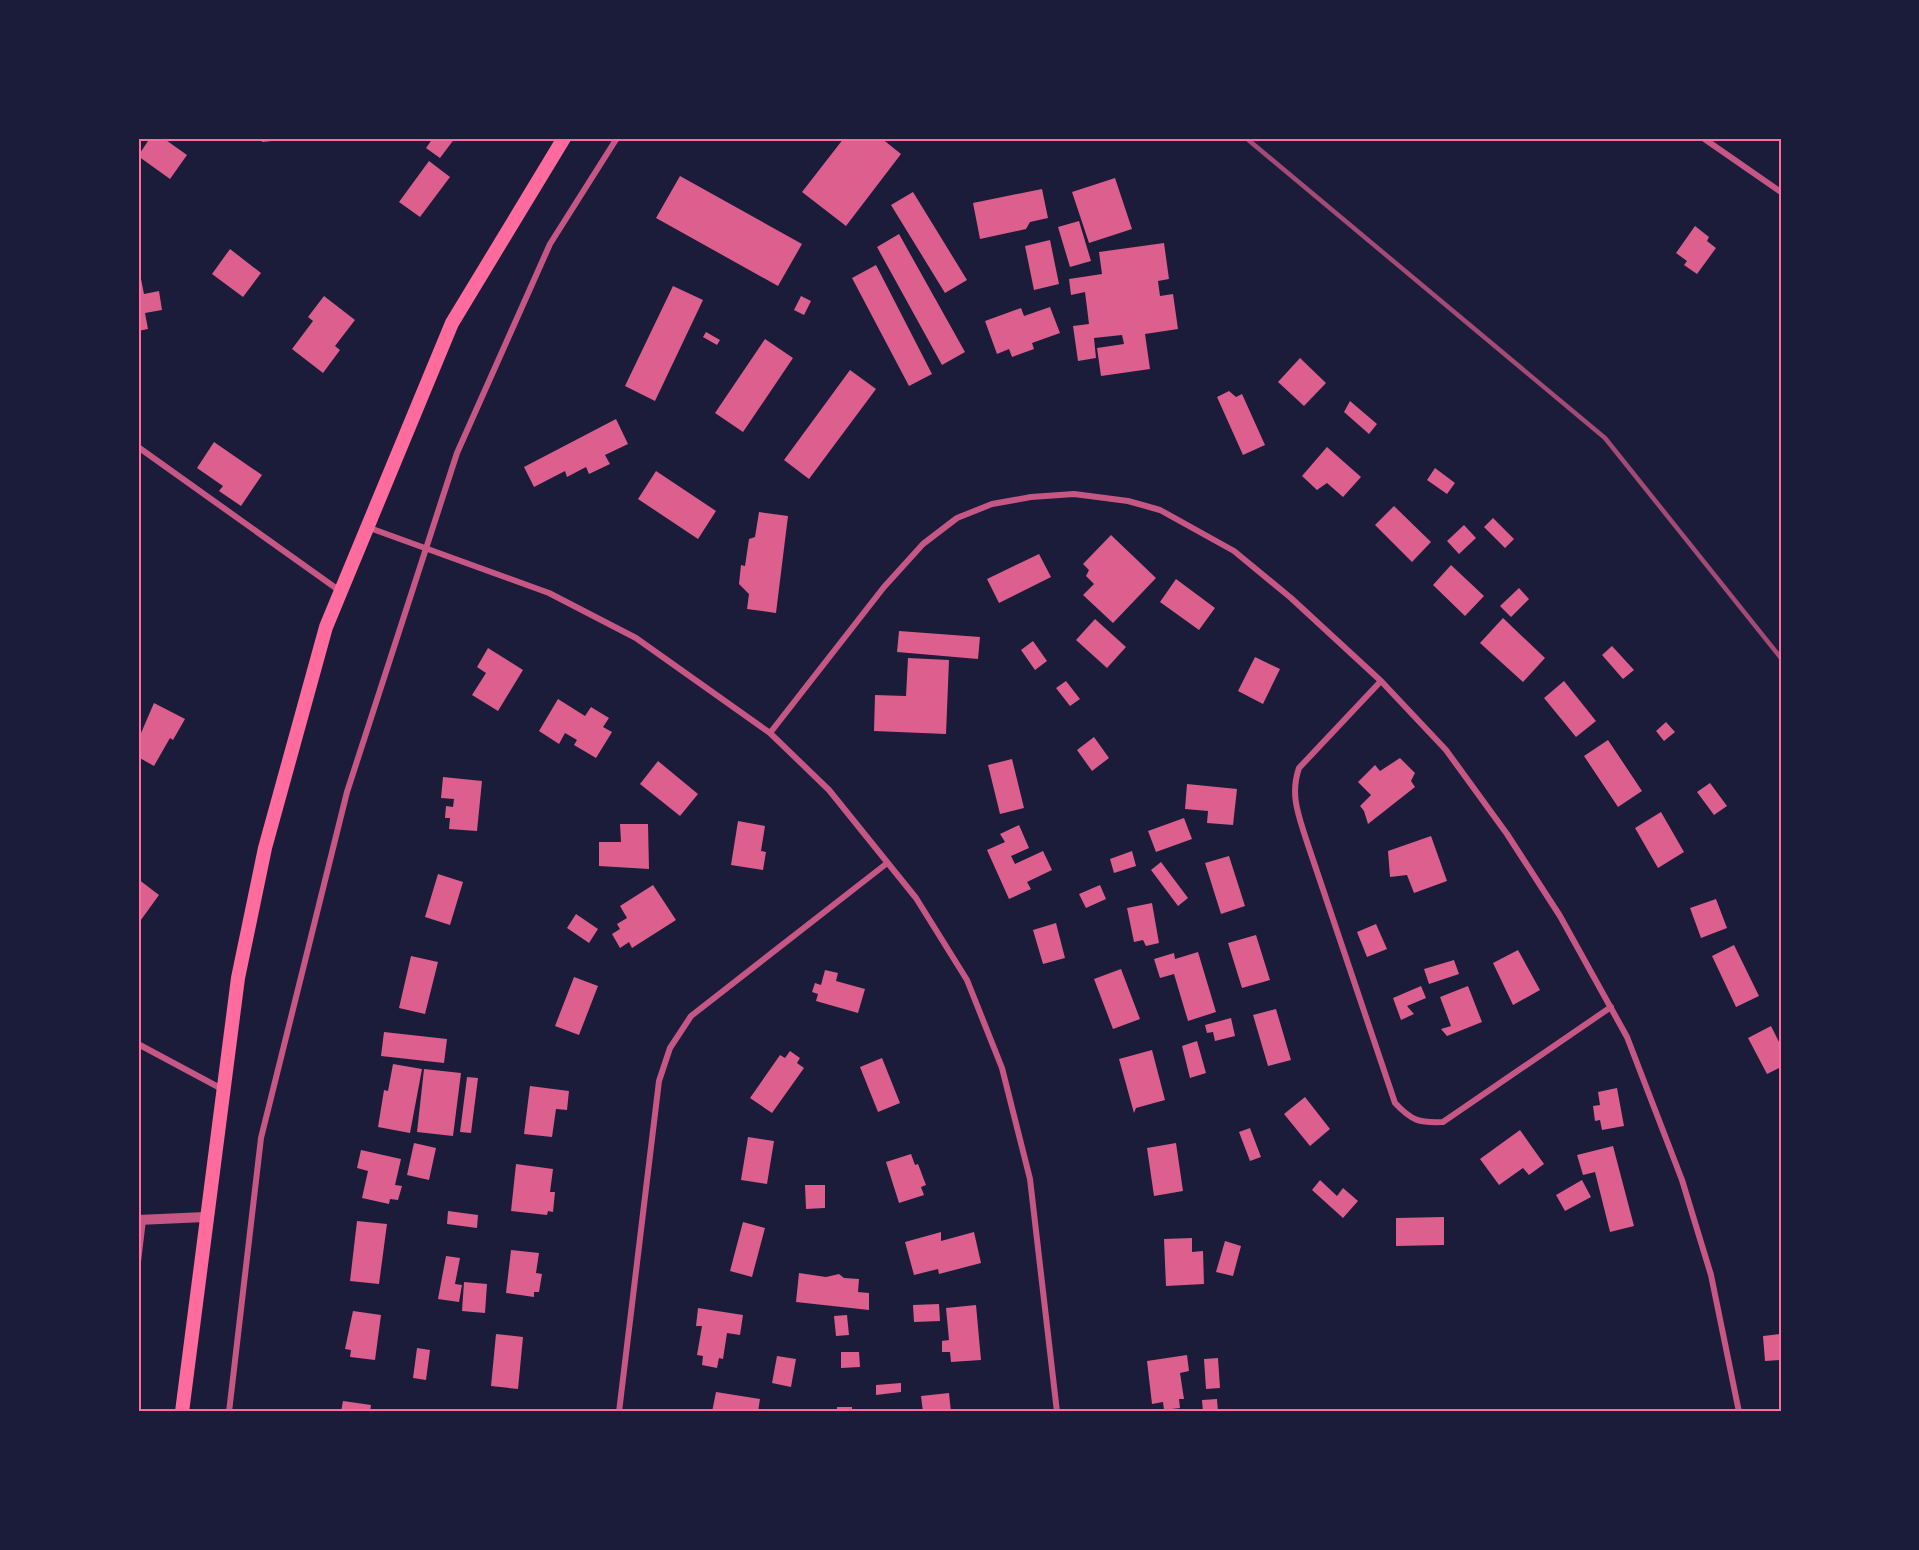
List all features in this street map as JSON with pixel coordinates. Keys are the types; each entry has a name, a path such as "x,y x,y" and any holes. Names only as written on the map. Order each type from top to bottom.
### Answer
{"main road":[{"path":"182,1412 205,1217 238,978 265,848 326,627 452,323 562,139"}],"street":[{"path":"229,1412 261,1138 346,792 457,453 550,244 617,138"},
{"path":"1703,138 1781,192"},
{"path":"138,447 340,591"},
{"path":"770,734 884,587 923,544 957,518 992,504 1031,496 1074,494 1128,501 1160,510 1234,551 1291,598 1381,681 1446,750 1507,834 1560,916 1627,1037 1682,1180 1712,1275 1739,1412"},
{"path":"367,526 549,593 636,638 770,734 829,790 886,864 916,898 967,980 1002,1068 1030,1179 1057,1412"},
{"path":"1381,681 1299,768 1293,785 1294,800 1306,839 1395,1103 1410,1118 1426,1123 1443,1122 1611,1006"},
{"path":"620,1412 659,1081 670,1048 691,1016 886,864"},
{"path":"138,1044 222,1089"},
{"path":"138,1262 140,1220 205,1217"}],"building":[{"path":"150,138 163,138 187,155 170,179 138,156"},
{"path":"262,138 282,138 282,140 262,142"},
{"path":"433,138 455,138 440,158 426,148"},
{"path":"844,138 881,138 901,154 846,226 802,192"},
{"path":"429,161 450,177 420,217 399,202"},
{"path":"680,176 802,244 778,286 656,218"},
{"path":"1115,178 1132,229 1089,243 1072,192"},
{"path":"1042,189 1048,218 1030,222 1026,229 980,239 973,203"},
{"path":"913,192 967,280 945,293 891,205"},
{"path":"1079,221 1091,261 1070,267 1058,227"},
{"path":"1695,226 1709,237 1707,241 1716,248 1697,274 1684,265 1687,261 1676,253"},
{"path":"899,234 965,352 942,365 877,247"},
{"path":"1050,240 1059,284 1034,290 1025,246"},
{"path":"1164,243 1169,279 1158,281 1160,296 1173,294 1178,329 1145,334 1150,369 1101,376 1097,348 1124,344 1122,335 1094,338 1096,358 1078,361 1073,326 1089,324 1085,292 1071,295 1069,279 1102,274 1099,252"},
{"path":"230,249 261,273 243,297 212,274"},
{"path":"138,264 144,294 159,291 162,310 145,313 148,329 138,331"},
{"path":"876,265 932,374 909,386 852,278"},
{"path":"673,286 703,300 655,401 625,386"},
{"path":"324,296 355,320 335,346 340,350 323,373 292,349 313,321 308,317"},
{"path":"801,296 811,301 804,315 794,310"},
{"path":"1050,307 1060,333 1032,343 1034,349 1012,357 1009,349 997,354 985,321 1021,308 1024,316"},
{"path":"706,332 720,340 717,345 703,337"},
{"path":"765,339 793,358 743,432 715,413"},
{"path":"1300,358 1326,383 1304,406 1278,382"},
{"path":"850,370 876,389 809,479 784,460"},
{"path":"1229,391 1236,397 1242,394 1265,445 1243,455 1217,397"},
{"path":"1350,401 1377,424 1369,434 1344,412"},
{"path":"616,419 628,444 605,455 610,464 589,474 586,467 567,477 565,471 534,487 524,467"},
{"path":"214,442 262,475 241,506 219,491 223,486 197,468"},
{"path":"1327,447 1361,477 1343,497 1327,483 1317,490 1302,476"},
{"path":"1435,468 1455,483 1447,494 1427,480"},
{"path":"656,471 716,511 698,539 638,499"},
{"path":"1394,506 1431,542 1412,562 1375,525"},
{"path":"759,512 788,516 776,613 747,609 749,594 739,584 741,565 745,566 749,539 755,537"},
{"path":"1493,518 1514,539 1505,548 1484,527"},
{"path":"1464,525 1476,538 1459,554 1447,541"},
{"path":"1111,535 1156,578 1113,623 1083,595 1094,584 1086,576 1089,570 1083,564"},
{"path":"1039,554 1051,577 999,603 987,579"},
{"path":"1451,565 1484,596 1465,616 1433,585"},
{"path":"1176,579 1215,608 1199,630 1160,602"},
{"path":"1519,588 1529,599 1511,617 1500,606"},
{"path":"1503,618 1545,658 1523,682 1480,643"},
{"path":"1095,619 1126,647 1107,668 1076,640"},
{"path":"899,631 980,637 978,659 897,652"},
{"path":"1033,641 1047,661 1035,670 1021,650"},
{"path":"1612,646 1634,670 1623,679 1602,655"},
{"path":"488,648 523,670 498,711 472,695 486,673 477,667"},
{"path":"1255,657 1280,669 1263,704 1238,691"},
{"path":"908,658 949,660 946,734 874,731 875,695 906,696"},
{"path":"1066,681 1080,699 1070,706 1056,688"},
{"path":"1564,681 1596,721 1576,737 1544,698"},
{"path":"558,699 585,716 591,707 609,718 603,727 612,732 596,758 574,745 577,740 565,733 559,744 539,731"},
{"path":"154,703 185,719 173,740 170,738 154,766 138,757 138,740"},
{"path":"1666,722 1675,732 1664,741 1656,731"},
{"path":"1094,737 1109,758 1092,771 1077,750"},
{"path":"1608,740 1642,791 1618,807 1584,756"},
{"path":"1400,758 1415,773 1411,781 1415,787 1368,824 1360,806 1371,795 1358,782 1375,765 1380,771"},
{"path":"1012,759 1024,808 1000,814 988,765"},
{"path":"658,761 698,794 680,816 640,784"},
{"path":"443,777 482,781 477,831 449,829 450,818 445,818 446,806 453,807 454,799 441,798"},
{"path":"1710,783 1727,806 1714,815 1697,792"},
{"path":"1187,784 1237,789 1233,825 1207,823 1208,811 1185,809"},
{"path":"1661,812 1684,852 1658,868 1635,828"},
{"path":"1184,818 1192,839 1156,852 1148,831"},
{"path":"738,821 765,826 761,851 766,852 763,870 731,865"},
{"path":"620,824 648,824 649,869 599,866 599,842 621,842"},
{"path":"1019,825 1029,848 1011,856 1015,864 1043,851 1052,870 1027,882 1031,889 1009,899 987,850 1005,842 1000,834"},
{"path":"1431,836 1447,881 1414,893 1407,875 1390,877 1388,851"},
{"path":"1132,851 1136,866 1114,873 1110,859"},
{"path":"1229,856 1245,906 1221,914 1205,863"},
{"path":"1161,862 1188,898 1178,906 1151,870"},
{"path":"438,874 463,882 450,925 425,917"},
{"path":"138,879 159,895 138,924"},
{"path":"653,885 676,920 632,948 629,942 620,948 612,934 620,929 617,924 627,918 620,906"},
{"path":"1100,885 1106,899 1086,908 1079,894"},
{"path":"1716,899 1727,928 1701,938 1690,908"},
{"path":"1152,903 1159,943 1146,946 1143,940 1134,942 1127,908"},
{"path":"576,914 598,929 589,943 567,928"},
{"path":"1056,923 1065,958 1043,964 1033,930"},
{"path":"1376,924 1387,949 1367,957 1357,932"},
{"path":"1256,935 1270,980 1242,988 1228,943"},
{"path":"1734,945 1759,996 1736,1007 1712,956"},
{"path":"1518,950 1540,990 1513,1005 1493,963"},
{"path":"1198,952 1216,1012 1188,1021 1174,974 1160,978 1154,959 1174,953 1175,959"},
{"path":"411,956 438,962 425,1014 399,1008"},
{"path":"1454,960 1459,974 1429,984 1424,969"},
{"path":"1121,969 1140,1019 1113,1029 1094,979"},
{"path":"825,970 838,973 836,981 865,989 858,1013 816,1001 818,994 812,992 815,983 821,985"},
{"path":"574,977 598,986 579,1035 555,1026"},
{"path":"1421,986 1426,998 1407,1006 1414,1014 1401,1020 1393,998"},
{"path":"1468,986 1482,1022 1447,1036 1441,1029 1451,1026 1440,997"},
{"path":"1276,1009 1291,1060 1268,1066 1253,1015"},
{"path":"1231,1018 1235,1036 1215,1041 1213,1032 1207,1033 1205,1025"},
{"path":"1771,1026 1781,1046 1781,1067 1767,1074 1748,1038"},
{"path":"384,1032 447,1039 444,1063 381,1056"},
{"path":"1197,1041 1206,1073 1190,1078 1182,1046"},
{"path":"1152,1050 1165,1100 1136,1108 1134,1113 1119,1059"},
{"path":"790,1051 800,1058 797,1063 804,1068 772,1113 750,1098 780,1055 785,1058"},
{"path":"882,1058 900,1103 878,1112 860,1067"},
{"path":"393,1064 422,1069 410,1133 378,1127 384,1090 388,1091"},
{"path":"424,1069 461,1073 453,1136 417,1132"},
{"path":"467,1077 478,1078 471,1133 460,1132"},
{"path":"530,1086 569,1091 567,1110 556,1109 552,1137 524,1134"},
{"path":"1617,1088 1624,1126 1602,1130 1600,1120 1595,1121 1593,1106 1600,1105 1598,1092"},
{"path":"1305,1097 1330,1129 1310,1146 1284,1114"},
{"path":"1250,1128 1261,1157 1250,1161 1239,1132"},
{"path":"1520,1130 1544,1164 1529,1175 1523,1168 1499,1185 1480,1159"},
{"path":"748,1137 774,1141 767,1184 741,1180"},
{"path":"414,1143 436,1148 429,1180 407,1175"},
{"path":"1176,1143 1183,1191 1154,1196 1147,1148"},
{"path":"1613,1146 1634,1226 1610,1232 1595,1172 1583,1175 1577,1155"},
{"path":"361,1150 401,1159 395,1185 402,1186 398,1200 390,1199 389,1204 362,1198 368,1171 357,1168"},
{"path":"911,1154 915,1165 918,1164 926,1185 921,1187 924,1195 899,1203 886,1162"},
{"path":"516,1164 553,1169 550,1192 555,1192 553,1212 548,1211 547,1215 511,1211"},
{"path":"1320,1180 1337,1196 1343,1188 1358,1201 1343,1218 1312,1190"},
{"path":"1582,1180 1591,1197 1565,1211 1556,1195"},
{"path":"805,1185 825,1185 825,1208 806,1209"},
{"path":"448,1211 478,1215 477,1228 447,1224"},
{"path":"1444,1217 1444,1245 1396,1246 1396,1218"},
{"path":"357,1221 387,1224 379,1284 350,1281"},
{"path":"743,1222 765,1228 752,1277 730,1271"},
{"path":"941,1232 941,1241 974,1232 981,1263 939,1274 938,1269 914,1275 905,1242"},
{"path":"1192,1238 1192,1252 1203,1251 1204,1284 1166,1286 1164,1239"},
{"path":"1225,1241 1241,1246 1233,1276 1216,1272"},
{"path":"511,1250 539,1253 536,1273 542,1274 539,1292 534,1292 534,1297 506,1293"},
{"path":"446,1256 460,1258 455,1284 462,1285 459,1302 438,1299"},
{"path":"799,1273 826,1277 839,1274 844,1278 859,1279 858,1292 869,1293 869,1310 796,1302"},
{"path":"464,1282 487,1284 485,1313 462,1311"},
{"path":"939,1304 940,1321 914,1322 913,1305"},
{"path":"976,1305 981,1360 951,1362 950,1352 942,1352 942,1341 949,1340 946,1308"},
{"path":"698,1308 743,1315 740,1335 727,1333 723,1359 719,1358 717,1368 702,1365 703,1356 697,1355 702,1326 696,1326"},
{"path":"353,1311 381,1315 375,1360 350,1357 351,1350 345,1349"},
{"path":"847,1315 849,1335 836,1336 834,1316"},
{"path":"496,1334 523,1337 518,1389 491,1386"},
{"path":"1781,1334 1781,1360 1765,1361 1763,1336"},
{"path":"417,1348 430,1350 426,1380 413,1378"},
{"path":"841,1352 859,1352 860,1367 841,1368"},
{"path":"1187,1355 1189,1371 1180,1373 1184,1399 1179,1399 1180,1408 1164,1410 1163,1402 1152,1404 1147,1361"},
{"path":"777,1356 796,1359 791,1387 772,1383"},
{"path":"1218,1358 1220,1388 1206,1389 1204,1359"},
{"path":"901,1383 901,1392 876,1395 876,1385"},
{"path":"716,1392 760,1399 758,1412 712,1412"},
{"path":"949,1393 951,1412 923,1412 921,1396"},
{"path":"1217,1399 1218,1412 1203,1412 1202,1400"},
{"path":"343,1401 371,1405 370,1412 341,1412"},
{"path":"837,1407 852,1407 852,1412 837,1412"}],"railway":[{"path":"1246,138 1605,438 1781,658"}]}
